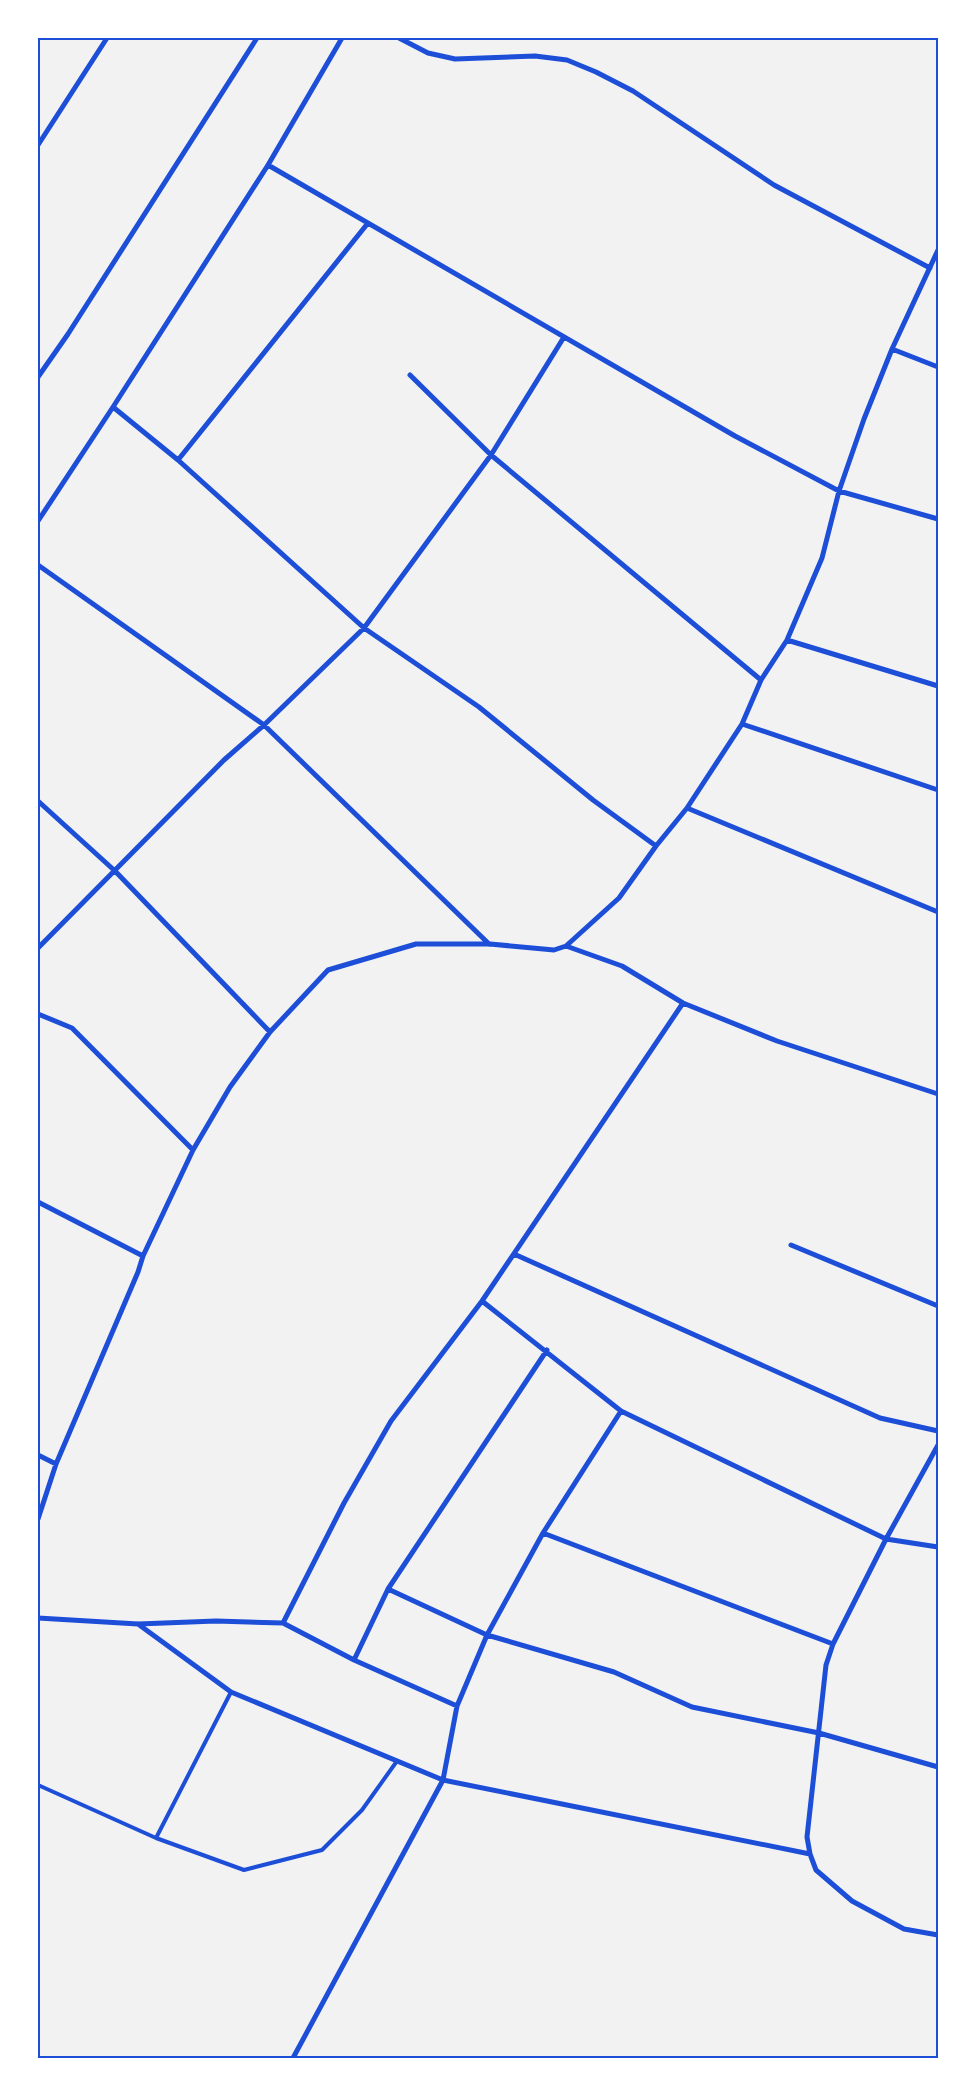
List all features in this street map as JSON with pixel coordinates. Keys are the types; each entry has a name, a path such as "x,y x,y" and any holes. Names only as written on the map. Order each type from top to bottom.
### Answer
{"street":[{"path":"38,145 107,38"},
{"path":"38,377 68,334 257,38"},
{"path":"38,521 268,165 342,38"},
{"path":"399,38 428,53 455,60 536,56 567,60 596,72 634,91 774,185 930,268"},
{"path":"268,165 735,436 838,491 938,519"},
{"path":"178,460 368,223"},
{"path":"38,1519 56,1464 138,1272 143,1256 192,1150 230,1087 270,1032 328,970 416,944 490,944 554,950 566,946 619,898 656,846 687,808 742,724 761,680 787,640 822,558 838,491 892,349 938,250"},
{"path":"38,948 224,760 264,725 364,628 491,455 564,337"},
{"path":"892,349 938,367"},
{"path":"410,375 491,455 761,680"},
{"path":"113,407 178,460 364,628 479,706 593,800 656,846"},
{"path":"38,566 264,725 490,944"},
{"path":"787,640 938,686"},
{"path":"742,724 938,790"},
{"path":"38,801 115,871 270,1032"},
{"path":"687,808 938,912"},
{"path":"566,946 622,966 683,1003 777,1041 938,1094"},
{"path":"282,1623 344,1503 391,1421 482,1301 683,1003"},
{"path":"38,1014 72,1028 192,1150"},
{"path":"38,1202 143,1256"},
{"path":"791,1245 938,1306"},
{"path":"514,1254 880,1418 938,1430"},
{"path":"482,1301 547,1350 621,1411 886,1539 938,1547"},
{"path":"354,1660 388,1589 547,1350"},
{"path":"293,2058 443,1780 457,1706 487,1635 543,1533 621,1411"},
{"path":"938,1445 886,1539 832,1644 826,1665 807,1838 816,1870 852,1901 904,1929 938,1935"},
{"path":"38,1455 56,1464"},
{"path":"543,1533 832,1644"},
{"path":"388,1589 487,1635 614,1672 692,1707 819,1733 938,1767"},
{"path":"38,1618 138,1624 216,1621 282,1623 354,1660 457,1706"},
{"path":"138,1624 231,1692 443,1780 810,1854"}],"lane":[{"path":"156,1838 231,1692"},
{"path":"38,1785 156,1838 244,1870 322,1850 362,1810 397,1760"}]}
